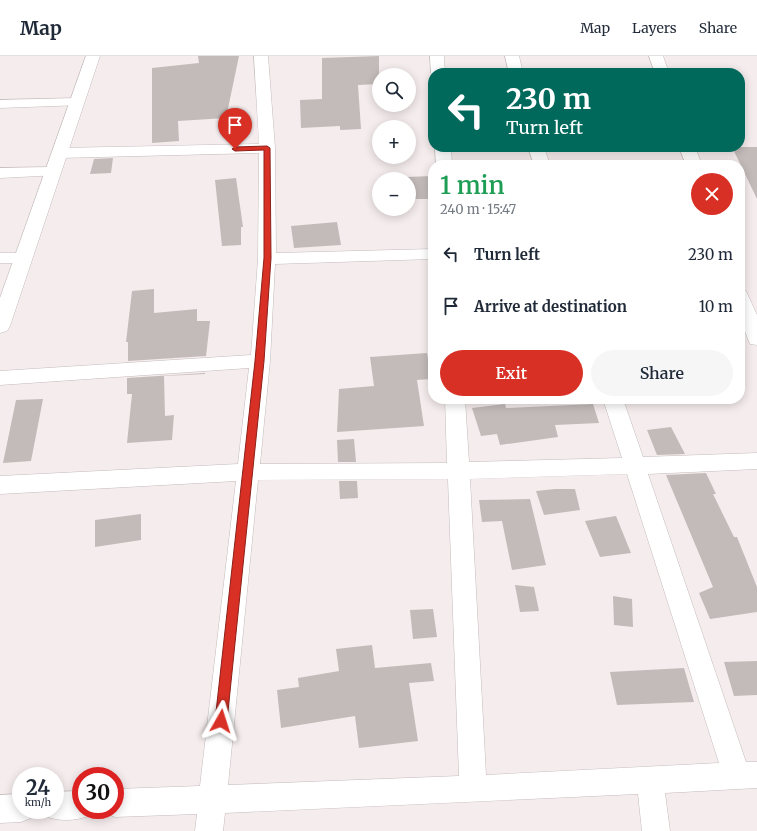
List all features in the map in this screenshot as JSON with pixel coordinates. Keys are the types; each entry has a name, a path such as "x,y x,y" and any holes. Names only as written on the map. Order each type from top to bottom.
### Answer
{"main road":[{"path":"0,326 93,56"}],"street":[{"path":"209,831 260,361 268,258 267,148 261,56"},
{"path":"437,56 438,68"},
{"path":"512,56 515,68"},
{"path":"656,56 660,68"},
{"path":"0,104 77,102"},
{"path":"60,153 267,148"},
{"path":"0,173 53,172"},
{"path":"268,258 428,254"},
{"path":"0,258 23,258"},
{"path":"745,308 757,339"},
{"path":"0,378 260,361"},
{"path":"455,404 473,789"},
{"path":"124,803 473,789 747,775 635,466 615,404"},
{"path":"0,485 247,472 459,471 635,466 757,460"},
{"path":"650,780 656,831"},
{"path":"0,809 12,808"}],"building":[{"path":"198,56 239,56 226,118 178,121 179,141 152,143 152,68 199,63"},
{"path":"379,56 379,68 372,68 372,84 358,85 361,129 340,130 340,126 301,128 300,100 322,99 322,58"},
{"path":"745,147 757,147 757,199 745,174 745,160 738,160 734,152 745,152"},
{"path":"113,158 111,173 90,174 94,159"},
{"path":"428,176 428,199 416,199 416,177"},
{"path":"236,178 243,227 241,227 241,245 222,246 215,180"},
{"path":"337,222 341,245 294,248 291,226"},
{"path":"154,289 154,313 197,309 197,321 210,321 206,356 128,361 128,342 126,342 132,291"},
{"path":"427,353 428,379 417,380 424,426 337,432 339,389 374,386 370,357"},
{"path":"205,373 164,376 165,416 174,415 172,440 127,443 132,394 127,394 127,378"},
{"path":"43,399 31,461 3,463 16,400"},
{"path":"505,404 506,408 593,404 599,423 555,425 558,437 500,445 497,434 481,436 472,408"},
{"path":"671,427 685,454 657,455 647,430"},
{"path":"354,439 356,462 338,462 337,440"},
{"path":"706,473 716,494 713,494 734,537 737,537 757,587 757,612 710,619 699,593 713,587 666,475"},
{"path":"339,481 357,481 358,498 340,499"},
{"path":"575,489 580,510 544,515 536,491"},
{"path":"530,499 546,565 512,570 502,521 482,522 479,500"},
{"path":"141,514 141,540 95,547 95,520"},
{"path":"616,516 631,553 600,557 585,521"},
{"path":"515,585 534,587 539,611 520,612"},
{"path":"613,596 632,599 633,627 614,625"},
{"path":"433,609 437,637 413,639 410,610"},
{"path":"372,645 375,668 431,663 434,681 409,683 418,741 359,748 355,716 281,728 277,690 299,687 298,678 339,671 336,649"},
{"path":"757,661 757,695 734,696 724,662"},
{"path":"684,668 694,702 617,705 610,672"}],"route":[{"path":"221,721 260,361 268,258 267,148 235,149"}]}
